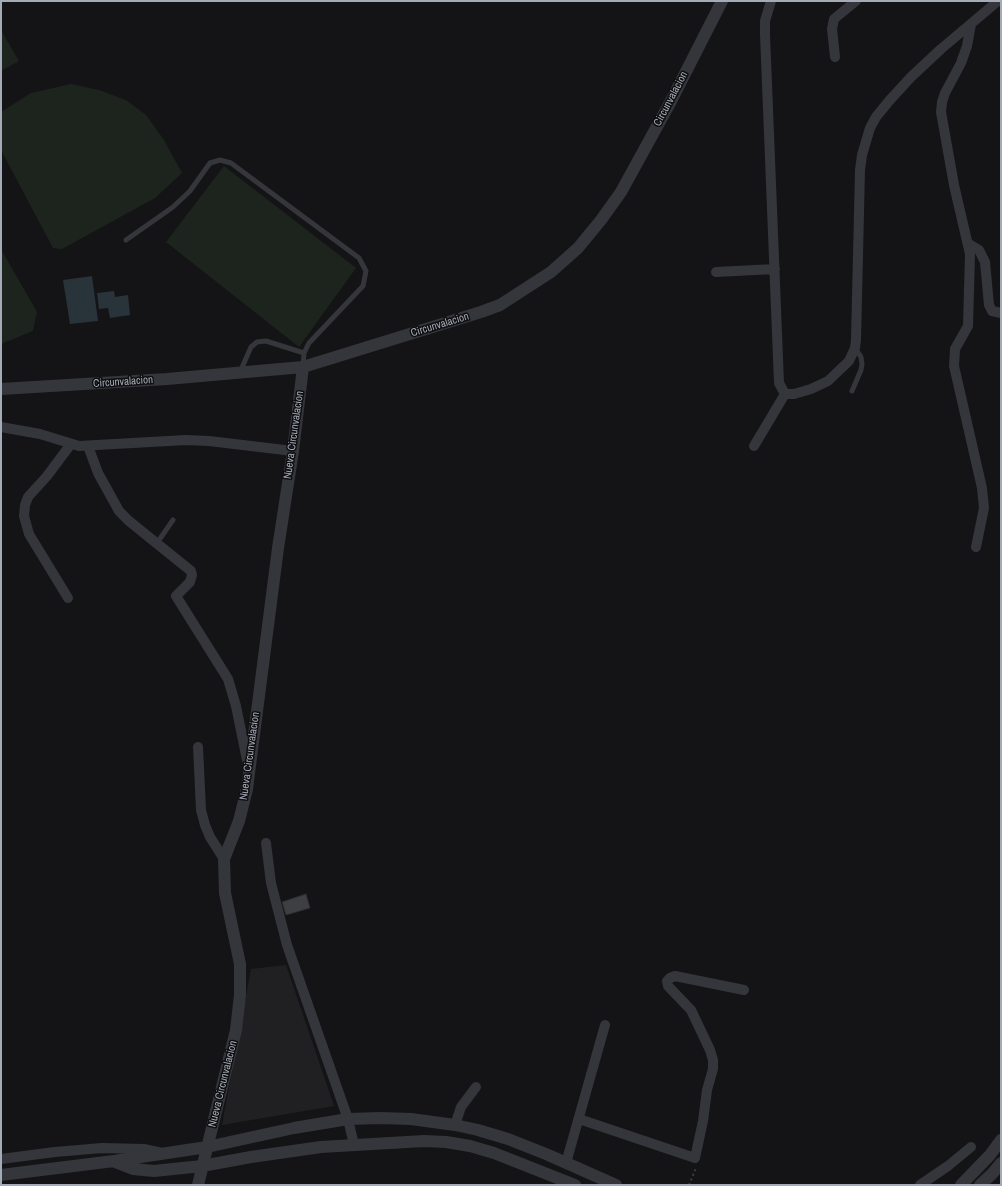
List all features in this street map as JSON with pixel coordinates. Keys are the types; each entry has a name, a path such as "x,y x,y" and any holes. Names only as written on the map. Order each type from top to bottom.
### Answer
{"street":[{"name":"Circunvalacion","path":"1,389 167,379 303,367 444,324 500,305 552,272 578,248 601,220 621,192 671,101 722,1"},
{"path":"771,1 765,21 779,383 785,394"},
{"path":"835,57 832,29 834,19 856,1"},
{"path":"785,394 794,394 811,389 828,381 849,361 855,348 860,170 862,155 870,128 888,101 911,77 941,49 998,1"},
{"path":"971,24 967,46 961,63 945,93 942,102 942,112 944,136 970,254 968,326 955,350 954,366 982,488 984,508 976,547"},
{"path":"969,244 979,250 985,262 989,305 992,311 1001,314"},
{"path":"716,272 775,269"},
{"name":"Nueva Circunvalacion","path":"198,1185 236,1030 240,995 240,964 225,893 224,859 244,805 276,556 293,451 303,367"},
{"path":"754,446 785,394"},
{"path":"1,427 40,434 71,444 88,446 186,440 293,451"},
{"path":"68,598 29,534 24,516 25,505 28,497 47,476 71,444"},
{"path":"88,446 98,473 120,511 129,521 191,571 192,575 190,582 176,596 228,679 236,706 249,769"},
{"path":"198,747 201,810 205,824 224,859"},
{"path":"266,843 271,884 287,945 348,1119 354,1145"},
{"path":"579,1119 695,1158 704,1120 707,1090 713,1069 713,1060 710,1050 691,1010 668,986 667,981 675,976 744,990"},
{"path":"566,1162 605,1025"},
{"path":"455,1125 461,1107 476,1086"},
{"path":"1,1175 114,1161 207,1147 294,1128 348,1119 374,1118 411,1119 455,1125 508,1139 566,1162 616,1185"},
{"path":"961,1185 986,1160 1001,1140"},
{"path":"114,1161 145,1171 154,1171 202,1166 300,1149 424,1141 446,1142 470,1146 494,1153 575,1185"},
{"path":"920,1185 971,1147"},
{"path":"1,1159 102,1148 144,1149 162,1153"},
{"path":"980,1185 1001,1163"}],"lane":[{"path":"126,240 173,207 190,190 210,162 220,160 231,163 359,258 366,271 363,286 309,343 304,353 303,367"},
{"path":"240,372 251,347 257,342 266,341 304,353"},
{"path":"852,391 862,364 861,357 855,348"},
{"path":"157,543 173,520"}],"path":[{"path":"689,1185 697,1167 695,1158"}],"shaded area":[{"path":"1,30 19,61 1,71"},
{"path":"71,84 99,90 126,100 146,115 164,140 182,173 155,198 62,249 53,248 1,150 1,112 31,93"},
{"path":"224,166 356,268 299,347 166,242"},
{"path":"1,249 37,312 33,331 1,344"},
{"path":"92,276 98,321 70,324 63,280"},
{"path":"114,291 115,297 128,295 130,315 110,318 108,308 99,309 97,293"},
{"path":"286,965 334,1106 222,1125 251,969"}],"building":[{"path":"306,894 310,908 286,915 282,902"}]}
